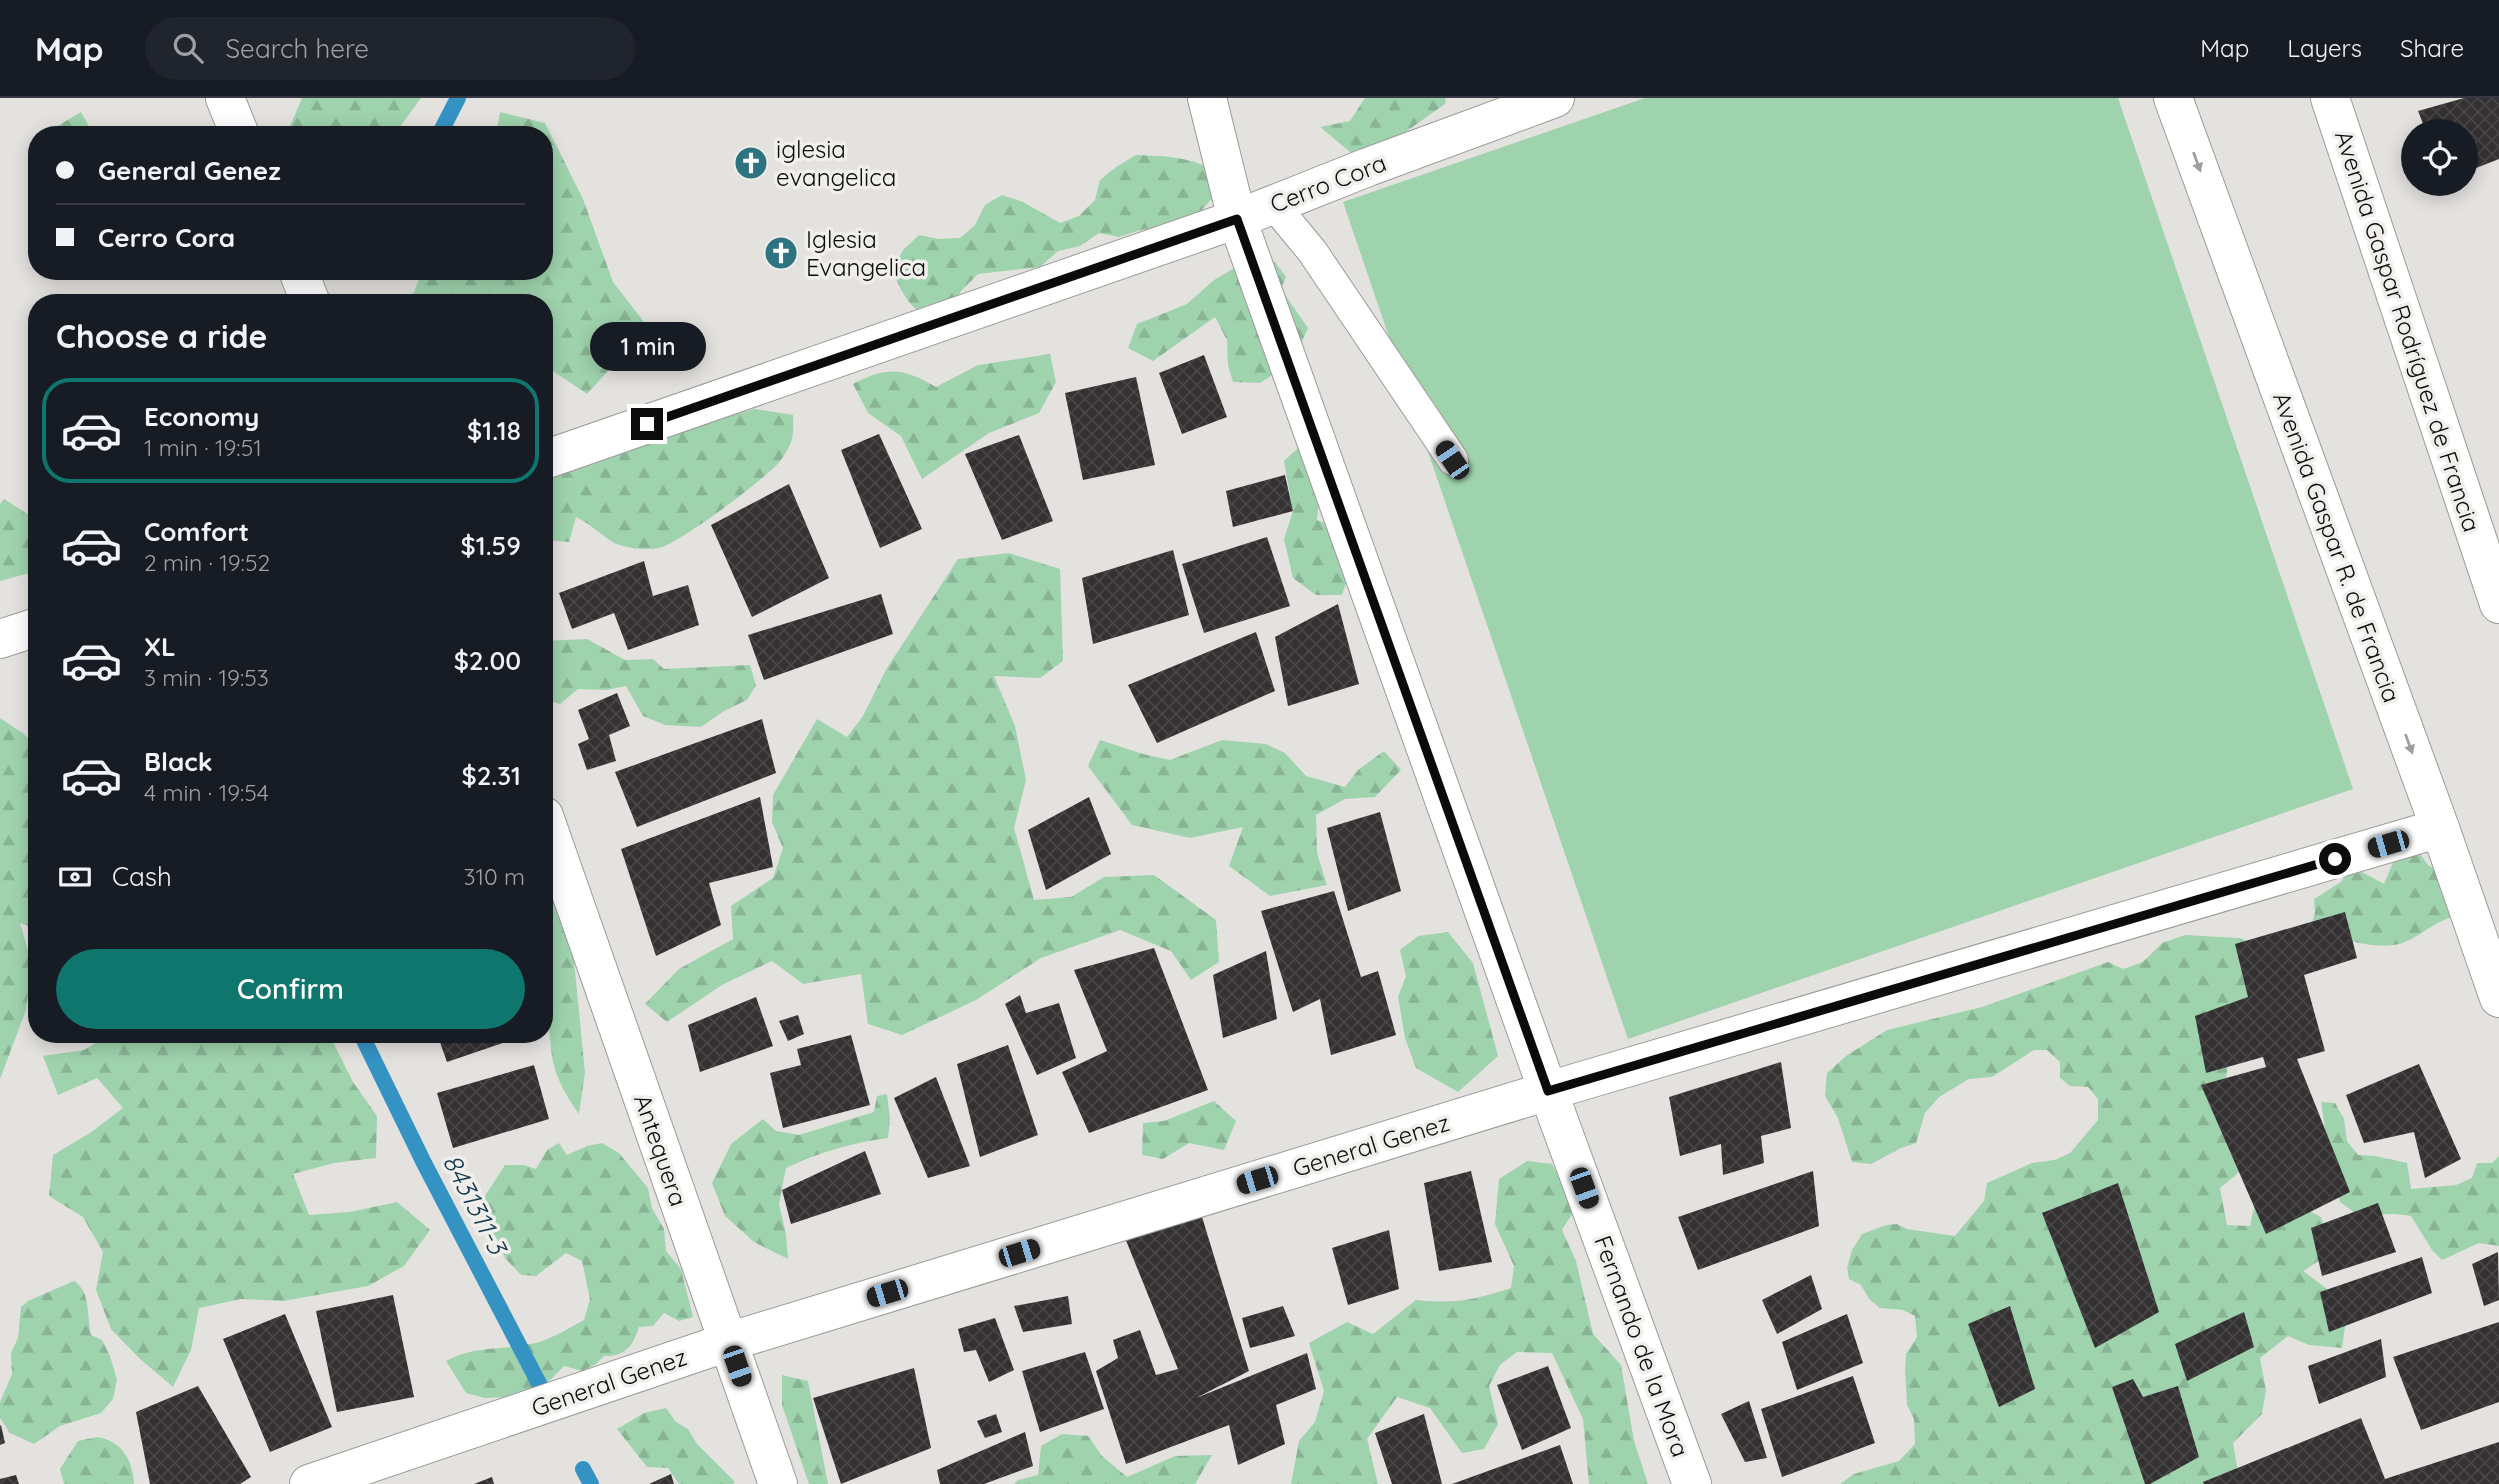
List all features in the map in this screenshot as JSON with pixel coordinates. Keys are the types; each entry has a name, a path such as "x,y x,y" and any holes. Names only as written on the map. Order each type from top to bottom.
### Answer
{"street":[{"path":"225,98 236,126"},
{"name":"Fernando de la Mora","path":"1207,98 1237,219 1548,1091 1692,1484"},
{"name":"Cerro Cora","path":"553,457 1237,219 1555,98"},
{"name":"Avenida Gaspar R. de Francia","path":"2173,98 2440,828 2499,998"},
{"name":"Avenida Gaspar Rodríguez de Francia","path":"2330,98 2499,604"},
{"path":"0,639 28,630"},
{"name":"General Genez","path":"309,1484 728,1342 1548,1091 2440,828"},
{"name":"Antequera","path":"553,842 778,1484"}],"lane":[{"path":"1273,204 1312,251 1452,460"}],"green space":[{"path":"302,98 421,98 401,126 290,126"},
{"path":"1365,98 1446,98 1445,104 1397,138 1368,167 1320,127 1350,121"},
{"path":"1645,98 2118,98 2353,789 1628,1039 1343,202"},
{"path":"81,112 89,126 57,126"},
{"path":"500,112 545,123 546,126 498,126"},
{"path":"553,139 583,199 613,282 648,327 587,394 553,371 553,294 413,294 419,280 553,280"},
{"path":"1136,155 1178,158 1218,172 1216,194 1201,211 1183,222 1119,237 1099,233 1080,246 1058,251 1040,267 978,274 961,291 951,311 930,320 911,304 903,293 893,270 903,250 919,235 939,239 960,238 975,225 985,205 1002,195 1023,202 1060,223 1079,216 1095,200 1100,180"},
{"path":"1253,257 1275,262 1286,277 1281,289 1308,328 1293,362 1260,383 1233,382 1228,365 1227,340 1215,317 1153,361 1128,348 1137,324 1187,304 1214,280"},
{"path":"1050,354 1056,382 1039,413 989,433 922,479 901,436 868,413 853,384 876,374 895,372 914,376 936,387 978,365"},
{"path":"755,409 793,415 793,434 781,460 723,509 669,544 659,548 641,549 616,544 576,517 569,542 553,541 553,474 664,434"},
{"path":"1298,448 1313,454 1330,477 1318,509 1317,520 1353,534 1352,565 1342,595 1316,595 1293,578 1284,539 1293,511 1284,461"},
{"path":"4,499 28,514 28,573 0,581 0,504"},
{"path":"1009,553 1060,569 1063,661 1040,678 994,676 1015,726 1026,780 1014,828 1034,900 1071,897 1104,877 1154,875 1216,920 1219,962 1191,980 1171,951 1120,930 1041,958 976,1000 902,1035 868,1024 861,974 803,984 772,961 722,985 667,1022 645,1004 679,969 733,939 731,906 773,878 783,848 772,822 773,795 817,719 847,737 863,716 887,668 958,559"},
{"path":"587,639 625,660 653,659 664,669 750,665 756,685 747,700 724,711 701,727 665,725 643,716 626,686 606,690 578,689 560,704 553,702 553,641"},
{"path":"0,718 28,738 28,926 20,923 28,950 28,995 26,1010 0,1079"},
{"path":"1100,740 1170,760 1222,740 1266,744 1285,753 1306,776 1345,787 1358,770 1384,751 1401,770 1375,797 1345,799 1316,815 1317,853 1327,885 1270,896 1229,866 1243,827 1190,838 1132,825 1088,766"},
{"path":"2417,850 2428,865 2439,871 2452,917 2405,942 2383,946 2332,936 2310,928 2315,913 2314,899 2341,882 2351,866 2384,884 2396,855"},
{"path":"553,892 572,940 585,1073 579,1114 563,1089 552,1055"},
{"path":"1448,932 1473,963 1498,1056 1458,1092 1416,1068 1405,1038 1398,997 1406,976 1400,950 1418,936"},
{"path":"2185,935 2240,938 2254,945 2257,976 2229,1049 2225,1094 2249,1156 2236,1175 2220,1188 2227,1225 2250,1226 2256,1198 2274,1194 2321,1217 2334,1251 2303,1271 2327,1289 2346,1320 2342,1348 2309,1345 2288,1336 2260,1358 2266,1390 2262,1414 2233,1443 2237,1467 2246,1479 2242,1484 1840,1484 1854,1474 1899,1461 1915,1444 1914,1419 1907,1405 1905,1369 1906,1354 1917,1337 1915,1316 1903,1310 1880,1308 1869,1299 1861,1285 1849,1279 1847,1268 1852,1250 1862,1234 1897,1224 1907,1229 1955,1236 1984,1201 1987,1183 2032,1163 2055,1160 2070,1153 2098,1120 2098,1099 2088,1087 2070,1086 2060,1078 2060,1062 2047,1050 2034,1050 1992,1077 1969,1079 1939,1097 1925,1113 1916,1143 1871,1164 1852,1162 1838,1118 1825,1096 1827,1073 1846,1056 1887,1030 1982,1007 2108,962 2123,969 2143,962 2162,943"},
{"path":"96,1043 334,1043 353,1082 377,1116 376,1158 334,1163 293,1174 309,1215 350,1212 397,1202 430,1230 404,1266 368,1286 283,1301 241,1299 199,1308 191,1350 173,1387 111,1329 96,1290 103,1252 83,1217 49,1196 53,1155 90,1133 123,1108 97,1078 58,1095 43,1056 84,1050"},
{"path":"887,1094 890,1119 888,1138 836,1149 786,1168 779,1204 788,1259 754,1242 725,1216 712,1183 731,1144 763,1119 776,1131 799,1135 874,1112 877,1096"},
{"path":"1214,1101 1236,1121 1224,1150 1189,1143 1163,1159 1142,1155 1143,1123 1164,1121"},
{"path":"2321,1102 2335,1103 2344,1119 2347,1141 2358,1155 2407,1163 2411,1189 2456,1185 2472,1178 2477,1163 2492,1163 2499,1156 2499,1246 2479,1243 2442,1260 2432,1250 2411,1216 2358,1215 2340,1202"},
{"path":"559,1143 567,1155 602,1143 619,1153 648,1188 652,1208 664,1229 666,1251 681,1269 693,1317 679,1321 664,1313 653,1326 639,1327 631,1345 623,1352 604,1356 596,1364 582,1371 564,1366 525,1405 508,1397 485,1398 466,1393 446,1361 469,1352 539,1342 584,1320 590,1299 582,1261 566,1253 536,1276 521,1275 505,1258 498,1240 481,1219 485,1196 505,1165 524,1165 536,1169 547,1150"},
{"path":"1527,1161 1552,1164 1576,1208 1562,1230 1576,1261 1593,1334 1621,1365 1634,1441 1648,1484 1589,1484 1583,1419 1552,1353 1517,1352 1500,1365 1489,1386 1498,1424 1484,1449 1462,1453 1430,1408 1397,1397 1367,1439 1378,1484 1291,1484 1299,1441 1315,1422 1324,1391 1309,1343 1347,1322 1373,1334 1416,1300 1464,1300 1511,1288 1514,1266 1495,1224 1499,1179"},
{"path":"74,1281 86,1298 91,1335 102,1340 110,1356 117,1380 113,1399 101,1413 60,1426 34,1444 10,1433 0,1418 0,1402 12,1374 11,1353 18,1338 21,1307 28,1301"},
{"path":"782,1375 808,1381 828,1484 809,1484 782,1405"},
{"path":"666,1408 676,1422 688,1429 697,1444 735,1482 733,1484 679,1484 668,1468 647,1467 617,1429 644,1413"},
{"path":"1062,1434 1088,1436 1102,1456 1127,1477 1175,1456 1212,1455 1195,1484 1014,1484 1018,1480 1038,1475 1041,1446"},
{"path":"97,1437 113,1442 124,1453 131,1467 134,1484 64,1484 60,1469 78,1441"}],"building":[{"path":"2464,98 2499,98 2499,159 2478,167 2478,119 2421,119 2418,111"},
{"path":"1204,355 1227,417 1182,434 1159,373"},
{"path":"1136,377 1155,465 1083,480 1065,393"},
{"path":"879,434 922,529 880,548 841,450"},
{"path":"1019,435 1053,521 1002,540 965,454"},
{"path":"1285,475 1293,511 1233,527 1226,491"},
{"path":"789,484 829,578 752,617 711,525"},
{"path":"1267,537 1290,606 1204,633 1182,564"},
{"path":"1173,550 1189,615 1093,644 1082,578"},
{"path":"644,561 653,596 688,585 699,625 628,650 614,613 572,629 559,593"},
{"path":"881,594 893,634 764,680 748,635"},
{"path":"1338,604 1359,684 1288,706 1275,637"},
{"path":"1256,632 1275,691 1157,743 1128,685"},
{"path":"617,693 630,726 609,735 616,761 587,770 578,744 589,739 578,710"},
{"path":"762,719 776,773 637,827 615,772"},
{"path":"760,797 773,867 709,883 721,925 656,956 621,849"},
{"path":"1089,797 1111,854 1046,890 1028,830"},
{"path":"1380,812 1401,891 1348,911 1327,828"},
{"path":"1334,891 1361,977 1378,971 1396,1035 1331,1055 1320,999 1293,1012 1261,911"},
{"path":"2345,912 2357,958 2304,975 2325,1051 2297,1059 2350,1192 2266,1234 2201,1085 2266,1067 2263,1057 2206,1073 2195,1016 2248,997 2235,944"},
{"path":"1154,948 1208,1090 1089,1133 1062,1072 1107,1051 1074,970"},
{"path":"1266,951 1277,1019 1223,1038 1213,975"},
{"path":"1020,995 1026,1013 1059,1003 1076,1058 1037,1075 1005,1004"},
{"path":"756,997 773,1046 700,1072 688,1025"},
{"path":"798,1015 804,1034 788,1041 779,1021"},
{"path":"851,1035 870,1105 783,1128 770,1073 801,1065 797,1049"},
{"path":"440,1043 503,1043 447,1062"},
{"path":"1008,1045 1038,1135 980,1157 957,1064"},
{"path":"1781,1062 1791,1128 1761,1136 1764,1163 1723,1175 1721,1144 1680,1156 1669,1097"},
{"path":"2419,1064 2461,1159 2425,1178 2414,1132 2364,1143 2346,1095"},
{"path":"534,1065 549,1119 453,1148 437,1093"},
{"path":"936,1077 970,1166 928,1178 894,1098"},
{"path":"865,1151 881,1194 791,1224 782,1190"},
{"path":"1471,1171 1492,1262 1439,1271 1424,1183"},
{"path":"1813,1171 1819,1226 1698,1270 1678,1217"},
{"path":"2118,1183 2159,1312 2095,1348 2042,1213"},
{"path":"2378,1203 2396,1252 2322,1276 2311,1228"},
{"path":"1199,1207 1249,1371 1196,1398 1307,1353 1316,1389 1276,1405 1285,1444 1238,1465 1229,1425 1126,1464 1096,1371 1118,1358 1113,1340 1140,1330 1156,1375 1178,1369 1123,1233"},
{"path":"1389,1230 1399,1289 1348,1305 1332,1248"},
{"path":"2498,1252 2499,1300 2484,1306 2472,1264"},
{"path":"2422,1257 2432,1293 2329,1332 2320,1292"},
{"path":"1811,1275 1822,1309 1777,1334 1762,1300"},
{"path":"393,1295 414,1397 337,1412 316,1311"},
{"path":"1068,1296 1072,1324 1023,1332 1014,1306"},
{"path":"1283,1306 1295,1336 1250,1348 1242,1318"},
{"path":"2010,1306 2035,1389 1999,1407 1968,1324"},
{"path":"2244,1312 2254,1347 2187,1381 2175,1344"},
{"path":"285,1314 332,1427 270,1452 223,1339"},
{"path":"1847,1314 1863,1363 1797,1390 1782,1342"},
{"path":"995,1318 1014,1370 989,1382 976,1350 964,1352 958,1329"},
{"path":"2499,1322 2499,1402 2421,1430 2393,1357"},
{"path":"2381,1339 2386,1377 2319,1404 2308,1366"},
{"path":"1085,1352 1104,1409 1040,1432 1022,1371"},
{"path":"1548,1366 1571,1428 1522,1450 1497,1385"},
{"path":"914,1368 931,1448 841,1484 813,1398"},
{"path":"1853,1376 1875,1443 1782,1477 1761,1409"},
{"path":"2133,1379 2143,1397 2178,1386 2199,1457 2150,1484 2145,1484 2112,1387"},
{"path":"198,1386 251,1477 240,1484 150,1484 136,1412"},
{"path":"1749,1401 1767,1458 1745,1462 1721,1414"},
{"path":"996,1414 1002,1432 985,1438 977,1421"},
{"path":"1424,1414 1442,1484 1392,1484 1375,1433"},
{"path":"2361,1418 2385,1479 2499,1442 2499,1484 2203,1482"},
{"path":"0,1426 5,1443 0,1445"},
{"path":"1025,1432 1033,1466 984,1484 940,1484 937,1470"},
{"path":"1560,1445 1573,1484 1452,1484"},
{"path":"671,1474 674,1484 649,1484"},
{"path":"16,1475 19,1484 0,1484 0,1479"},
{"path":"492,1477 494,1484 474,1484"}],"waterway":[{"name":"8431311-3","path":"444,126 458,98"},
{"name":"8431311-3","path":"365,1043 424,1163 545,1395"},
{"name":"8431311-3","path":"583,1469 591,1484"}],"place":[{"name":"iglesia evangelica","path":"751,163"},
{"name":"Iglesia Evangelica","path":"781,253"}],"route":[{"path":"647,424 1237,219 1548,1091 2335,859"}]}
